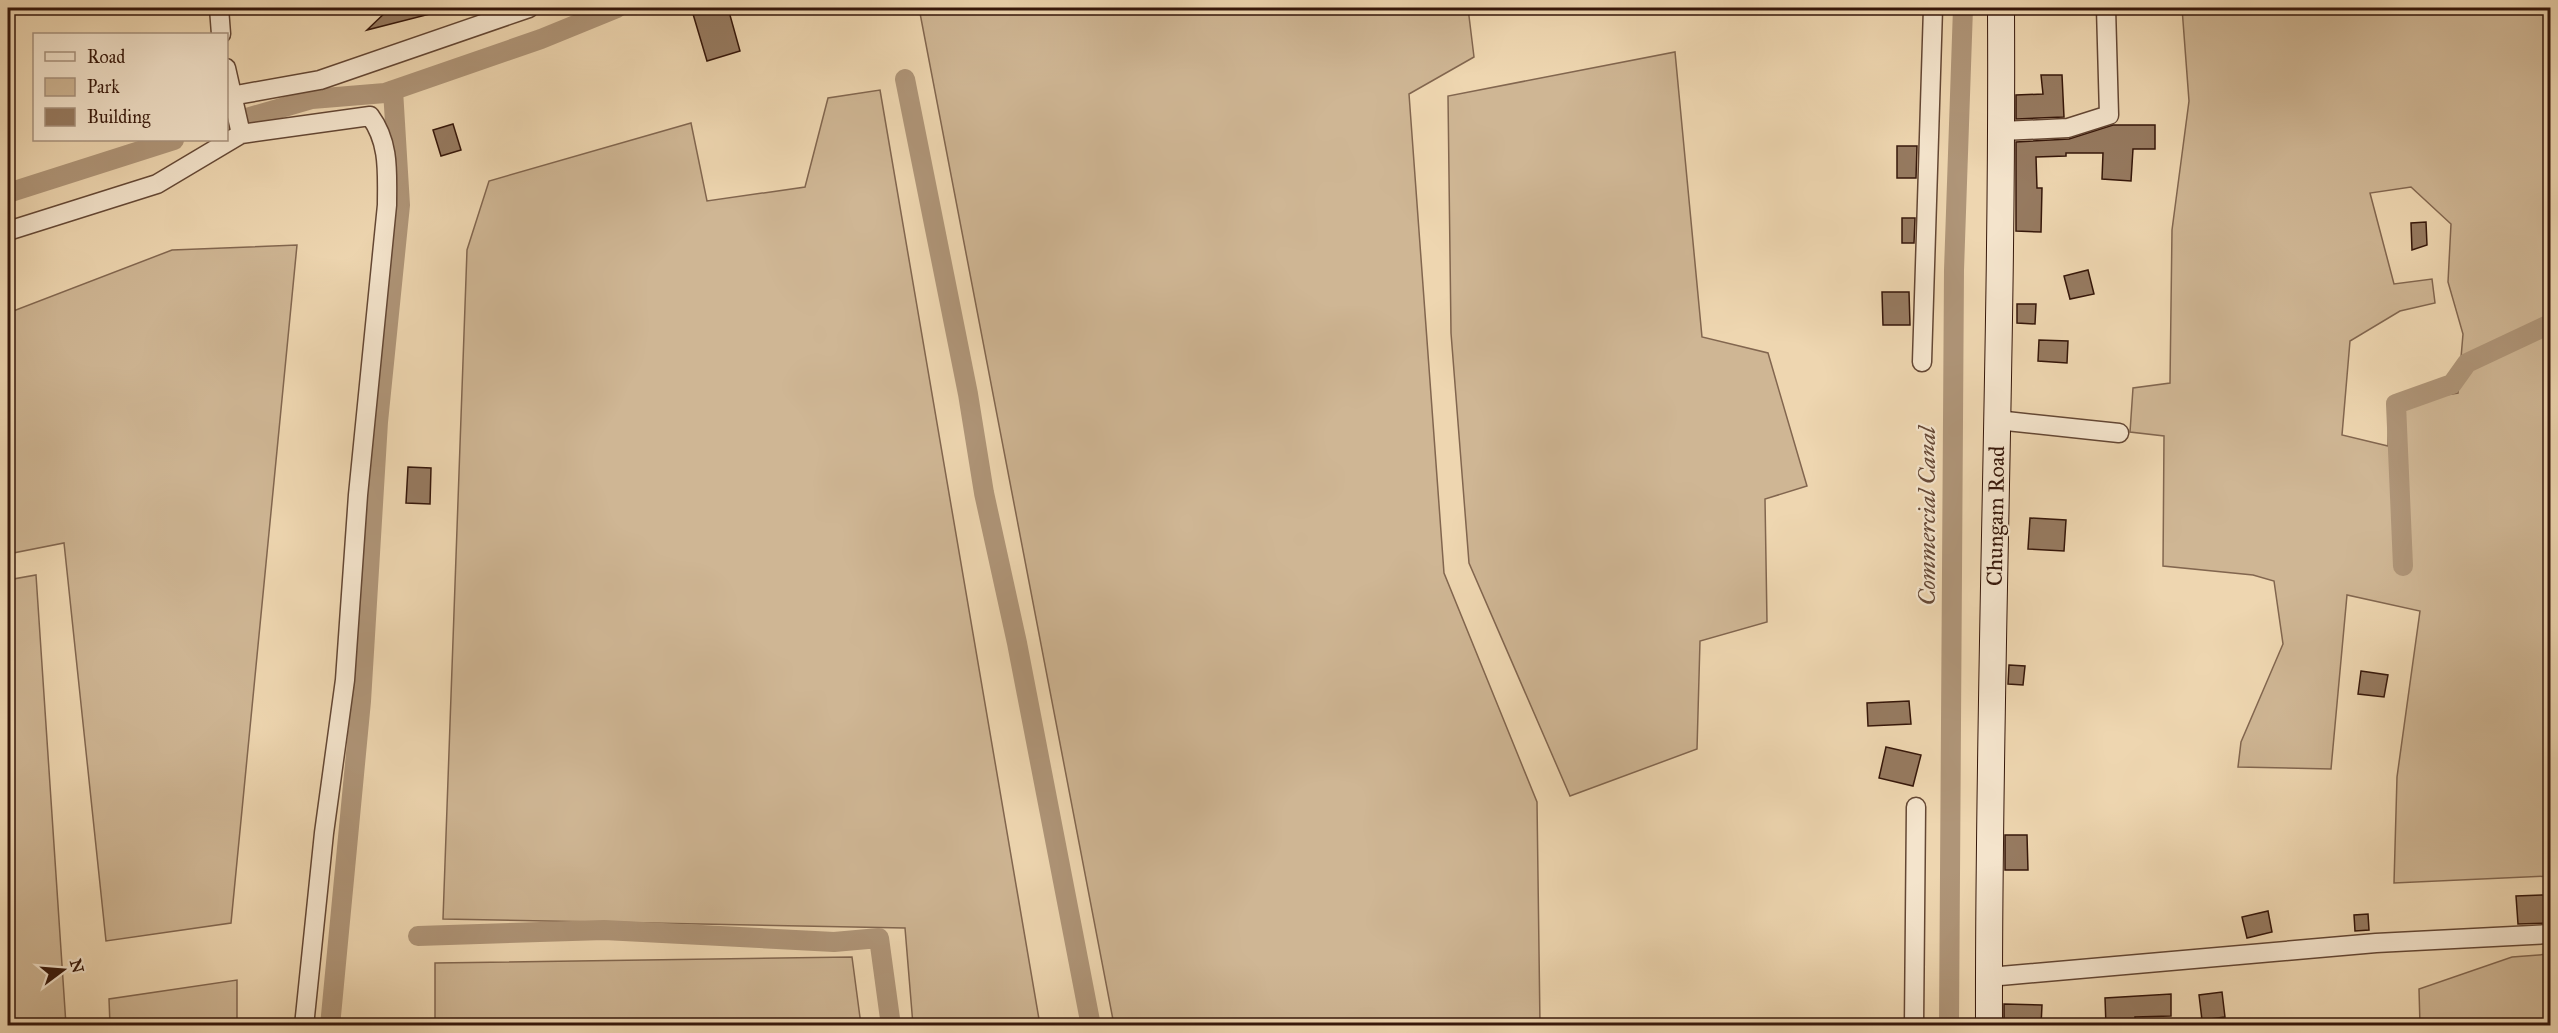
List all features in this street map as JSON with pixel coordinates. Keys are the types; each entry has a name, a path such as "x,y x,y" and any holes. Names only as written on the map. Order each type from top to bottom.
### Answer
{"main road":[{"name":"Chungam Road","path":"1989,1026 1989,813 2002,131 2001,8"}],"street":[{"path":"219,8 221,33"},
{"path":"1922,362 1933,8"},
{"path":"2002,131 2068,128 2109,115 2106,8"},
{"path":"233,102 320,80 521,9"},
{"path":"228,78 240,131"},
{"path":"228,139 240,131 370,116 381,130 388,162 387,205 358,495 345,680 324,833 304,1026"},
{"path":"8,231 157,184 224,141"},
{"path":"1997,420 2119,433"},
{"path":"1914,1026 1916,807"},
{"path":"1989,977 2376,943 2550,934"}],"green space":[{"path":"919,8 1468,8 1474,57 1409,94 1444,573 1537,802 1540,1025 1114,1025"},
{"path":"2182,8 2550,8 2550,876 2394,883 2397,777 2420,611 2347,595 2331,769 2238,767 2241,742 2283,644 2274,581 2253,575 2163,566 2164,436 2130,432 2133,388 2170,383 2172,230 2189,101","holes":["2411,187 2451,224 2448,282 2463,334 2458,393 2389,404 2388,446 2342,435 2350,341 2400,311 2435,303 2432,279 2394,284 2370,193"]},
{"path":"1675,52 1702,337 1768,353 1807,486 1765,499 1767,622 1700,641 1697,749 1570,796 1469,563 1451,333 1448,96"},
{"path":"880,90 1040,1025 913,1025 905,928 443,919 467,250 489,181 691,123 707,201 805,187 828,98"},
{"path":"297,245 231,923 106,941 64,543 8,554 8,313 172,250"},
{"path":"36,575 66,1025 8,1025 8,580"},
{"path":"2550,954 2550,1025 2420,1025 2419,989 2512,957"},
{"path":"852,957 861,1025 435,1025 435,963"},
{"path":"237,980 237,1025 110,1025 109,999"}],"building":[{"path":"390,8 434,8 434,13 367,30"},
{"path":"717,8 728,8 740,51 707,61 693,14"},
{"path":"2041,75 2062,75 2064,117 2016,119 2016,95 2043,94"},
{"path":"453,124 461,150 441,156 433,130"},
{"path":"2113,125 2155,125 2155,149 2133,149 2131,181 2102,179 2103,153 2066,153 2066,156 2036,157 2037,188 2042,188 2041,232 2016,231 2016,142 2069,139"},
{"path":"1897,146 1917,146 1916,178 1897,178"},
{"path":"1902,218 1915,218 1914,243 1902,243"},
{"path":"2426,222 2427,245 2412,250 2411,223"},
{"path":"2088,270 2094,294 2070,299 2064,276"},
{"path":"1882,292 1909,292 1910,325 1883,325"},
{"path":"2017,304 2036,304 2035,324 2017,323"},
{"path":"2039,340 2068,341 2067,363 2038,361"},
{"path":"408,467 431,468 430,504 406,503"},
{"path":"2030,518 2066,520 2064,551 2028,549"},
{"path":"2009,665 2025,666 2023,685 2008,684"},
{"path":"2361,671 2388,675 2384,697 2358,694"},
{"path":"1909,701 1911,724 1868,726 1867,703"},
{"path":"1886,747 1921,755 1913,786 1879,778"},
{"path":"2005,835 2027,835 2028,870 2005,870"},
{"path":"2516,896 2550,896 2550,923 2518,924"},
{"path":"2268,911 2272,932 2247,938 2242,917"},
{"path":"2368,914 2369,930 2355,931 2354,915"},
{"path":"2222,992 2225,1017 2202,1020 2199,995"},
{"path":"2171,994 2171,1016 2135,1017 2136,1026 2106,1026 2105,998"},
{"path":"2004,1004 2042,1005 2041,1026 2004,1026"}],"waterway":[{"path":"228,123 312,99 385,93 541,39 617,8"},
{"name":"Commercial Canal","path":"1949,1026 1954,270 1963,8"},
{"path":"905,79 968,394 984,493 1017,643 1091,1026"},
{"path":"330,1026 361,701 378,422 400,205 393,90"},
{"path":"8,193 171,141"},
{"path":"2403,566 2396,404 2452,384 2467,363 2550,324"},
{"path":"418,936 604,930 834,942 879,938 891,1026"}]}
